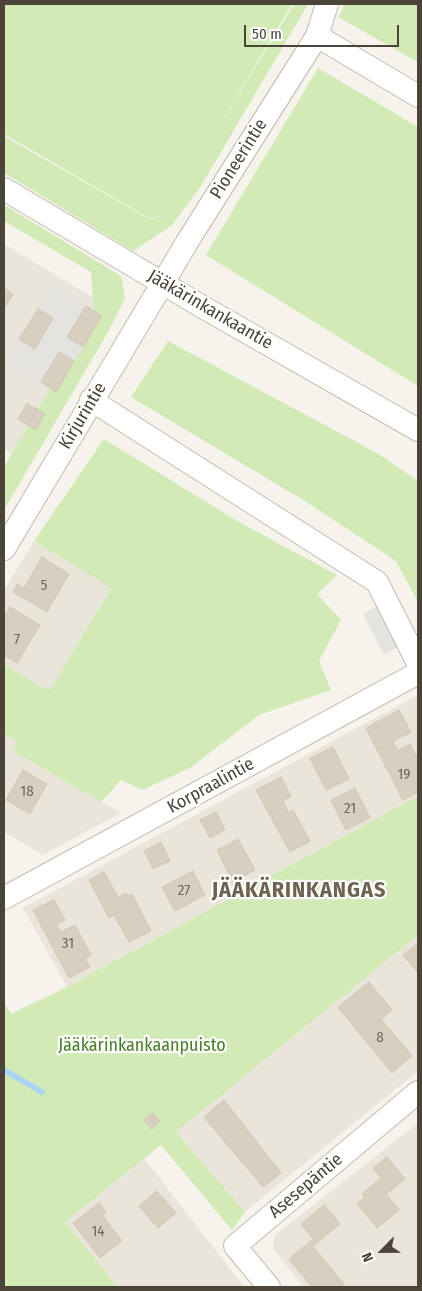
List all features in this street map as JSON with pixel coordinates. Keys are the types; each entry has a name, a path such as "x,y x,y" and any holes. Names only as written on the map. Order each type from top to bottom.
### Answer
{"street":[{"name":"Pioneerintie","path":"162,282 317,36 327,4"},
{"path":"317,36 418,96"},
{"name":"Jääkärinkankaantie","path":"4,189 418,430"},
{"name":"Kirjurintie","path":"4,549 162,282"},
{"path":"91,400 377,582 418,663"},
{"name":"Korpraalintie","path":"4,898 418,673"},
{"name":"Asesepäntie","path":"269,1287 235,1246 418,1092"}],"shaded area":[{"path":"4,244 104,304 22,460 4,449"},
{"path":"52,285 102,316 56,392 6,362"},
{"path":"34,541 111,587 49,691 4,664 4,591"},
{"path":"387,601 408,642 384,655 363,614"},
{"path":"418,695 418,796 67,987 23,908"},
{"path":"4,734 18,742 13,751 121,813 43,855 4,832"},
{"path":"418,935 418,1071 245,1212 176,1132"},
{"path":"418,1123 418,1287 304,1287 273,1249 274,1236"},
{"path":"144,1158 244,1287 118,1287 65,1222"}],"green space":[{"path":"4,4 292,4 205,150 294,4 308,4 201,186 171,226 133,251 4,173 4,136 149,219 163,216 149,218 4,134"},
{"path":"345,4 418,4 418,62 338,17"},
{"path":"318,68 418,127 418,386 206,255"},
{"path":"4,205 121,276 125,298 108,332 4,510 4,467 94,315 91,272 4,221"},
{"path":"168,341 377,453 418,481 418,602 396,561 308,503 131,397"},
{"path":"104,439 237,521 337,575 317,594 341,620 319,661 331,690 259,715 190,768 142,790 121,780 101,802 13,751 18,742 4,734 4,664 49,691 111,588 34,541"},
{"name":"Jääkärinkankaanpuisto","path":"418,796 418,935 176,1132 245,1212 232,1230 161,1145 65,1222 118,1287 4,1287 4,1002 11,1014 67,987"}],"building":[{"path":"4,288 13,294 4,309"},
{"path":"86,306 102,316 83,347 67,337"},
{"path":"38,309 53,318 35,349 19,339"},
{"path":"59,352 74,361 56,392 41,382"},
{"path":"27,404 37,409 28,425 18,419"},
{"path":"37,409 45,414 36,430 28,425"},
{"path":"42,557 69,574 47,612 13,592 17,584 24,588"},
{"path":"10,607 40,625 17,663 4,655 4,617"},
{"path":"399,710 411,732 377,750 366,728"},
{"path":"393,742 398,750 410,744 418,759 418,792 403,800 377,750"},
{"path":"333,747 349,779 326,790 310,758"},
{"path":"23,770 47,784 30,814 6,800"},
{"path":"281,777 291,796 283,801 288,812 293,810 310,841 290,852 256,790"},
{"path":"355,788 370,818 346,830 331,800"},
{"path":"216,812 225,830 210,838 200,820"},
{"path":"238,839 255,870 233,882 217,850"},
{"path":"161,842 170,861 153,869 144,851"},
{"path":"193,871 205,895 175,911 162,887"},
{"path":"104,872 118,897 126,893 128,896 132,894 151,931 129,942 114,915 109,918 89,880"},
{"path":"54,900 65,920 56,925 61,932 75,925 91,955 85,959 90,967 69,978 33,910"},
{"path":"418,943 418,973 403,955"},
{"path":"369,982 392,1010 381,1019 412,1056 392,1073 338,1007"},
{"path":"224,1100 281,1173 263,1187 204,1117"},
{"path":"153,1113 160,1121 152,1129 144,1120"},
{"path":"387,1157 405,1179 386,1194 399,1210 377,1228 357,1204 365,1197 362,1194 381,1178 373,1168"},
{"path":"157,1191 176,1213 158,1228 139,1206"},
{"path":"99,1203 106,1212 102,1215 122,1241 100,1258 73,1223"},
{"path":"324,1205 340,1224 313,1246 344,1284 341,1287 312,1287 289,1259 313,1239 301,1224"}],"waterway":[{"path":"4,1070 42,1092"}],"district":[{"name":"JÄÄKÄRINKANGAS","path":"299,891"}]}
